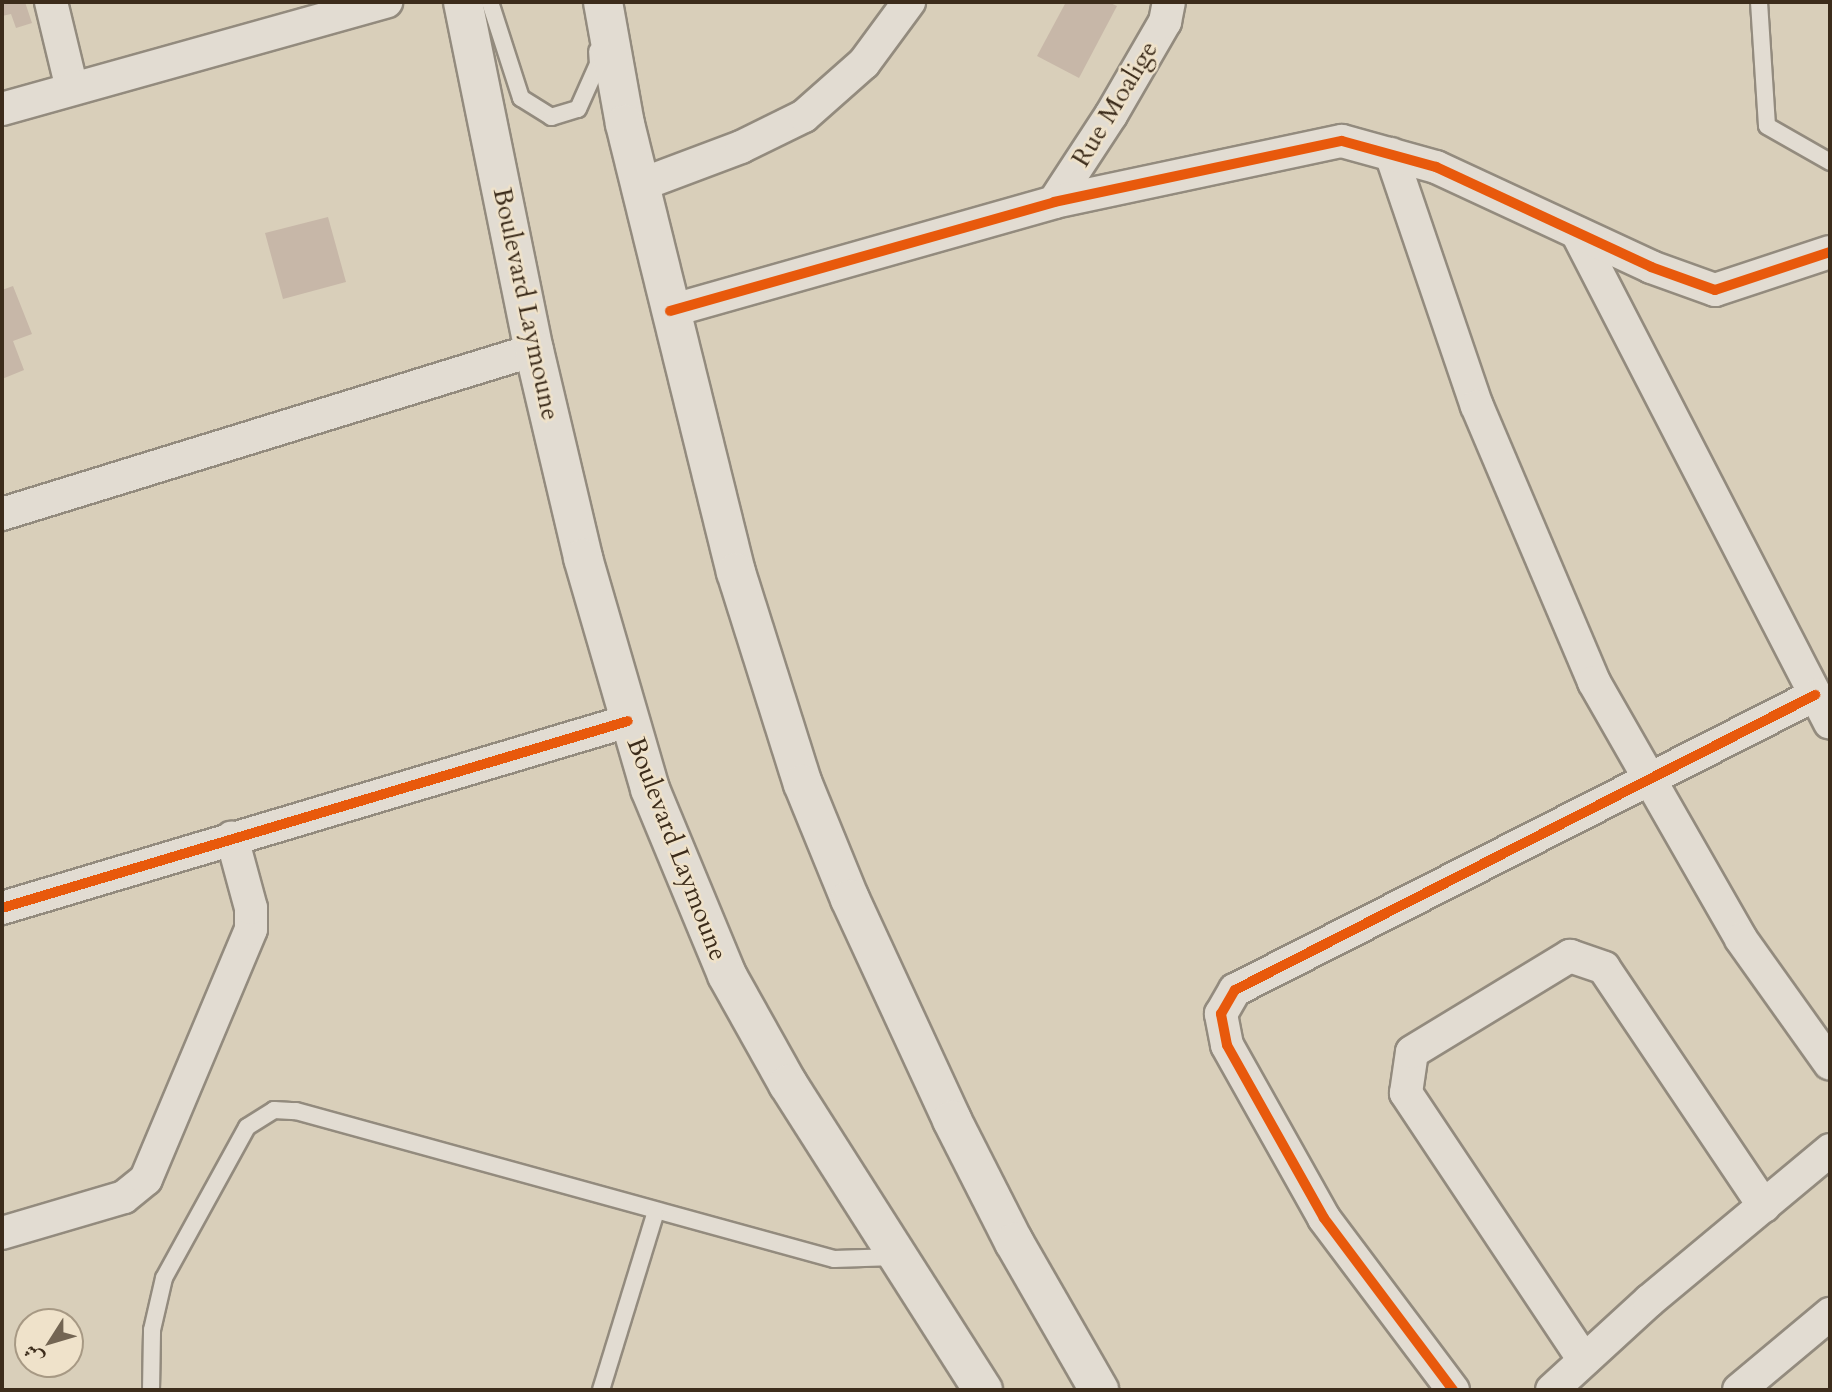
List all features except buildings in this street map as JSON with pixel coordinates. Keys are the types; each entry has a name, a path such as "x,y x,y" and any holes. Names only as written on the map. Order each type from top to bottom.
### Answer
{"main road":[{"name":"Boulevard Laymoune","path":"463,2 534,350 586,570 628,721 691,896 727,975 895,1257 983,1390"},
{"path":"603,2 640,185 736,572 826,842 952,1120 1019,1252 1099,1390"}],"street":[{"path":"51,2 72,89"},
{"path":"2,109 386,2"},
{"path":"640,185 741,147 804,116 864,62 909,2"},
{"name":"Rue Moalige","path":"1054,202 1111,115 1165,22 1169,2"},
{"path":"670,312 1054,202 1342,141 1436,167 1651,267 1715,290 1830,252"},
{"path":"1391,154 1477,406 1594,682 1741,939 1830,1064"},
{"path":"1577,233 1830,723"},
{"path":"2,514 534,350"},
{"path":"1453,1390 1324,1218 1227,1045 1221,1014 1235,990 1815,695"},
{"path":"2,908 628,721"},
{"path":"2,1233 124,1197 146,1179 251,929 251,908 232,838"},
{"path":"1584,1360 1406,1093 1412,1052 1570,956 1604,968 1764,1206"},
{"path":"1552,1390 1830,1150"},
{"path":"1740,1390 1830,1314"}],"lane":[{"path":"490,2 521,98 551,117 578,109 598,64 594,2"},
{"path":"1759,2 1767,126 1830,162"},
{"path":"151,1390 152,1331 164,1278 247,1127 263,1113 296,1111 834,1259 895,1257"},
{"path":"601,1390 656,1211"}],"cycle path":[{"path":"670,311 1054,202 1342,141 1436,167 1651,267 1715,290 1830,252"},
{"path":"1453,1390 1324,1218 1227,1045 1221,1014 1235,990 1815,695"},
{"path":"2,908 628,721"}]}
